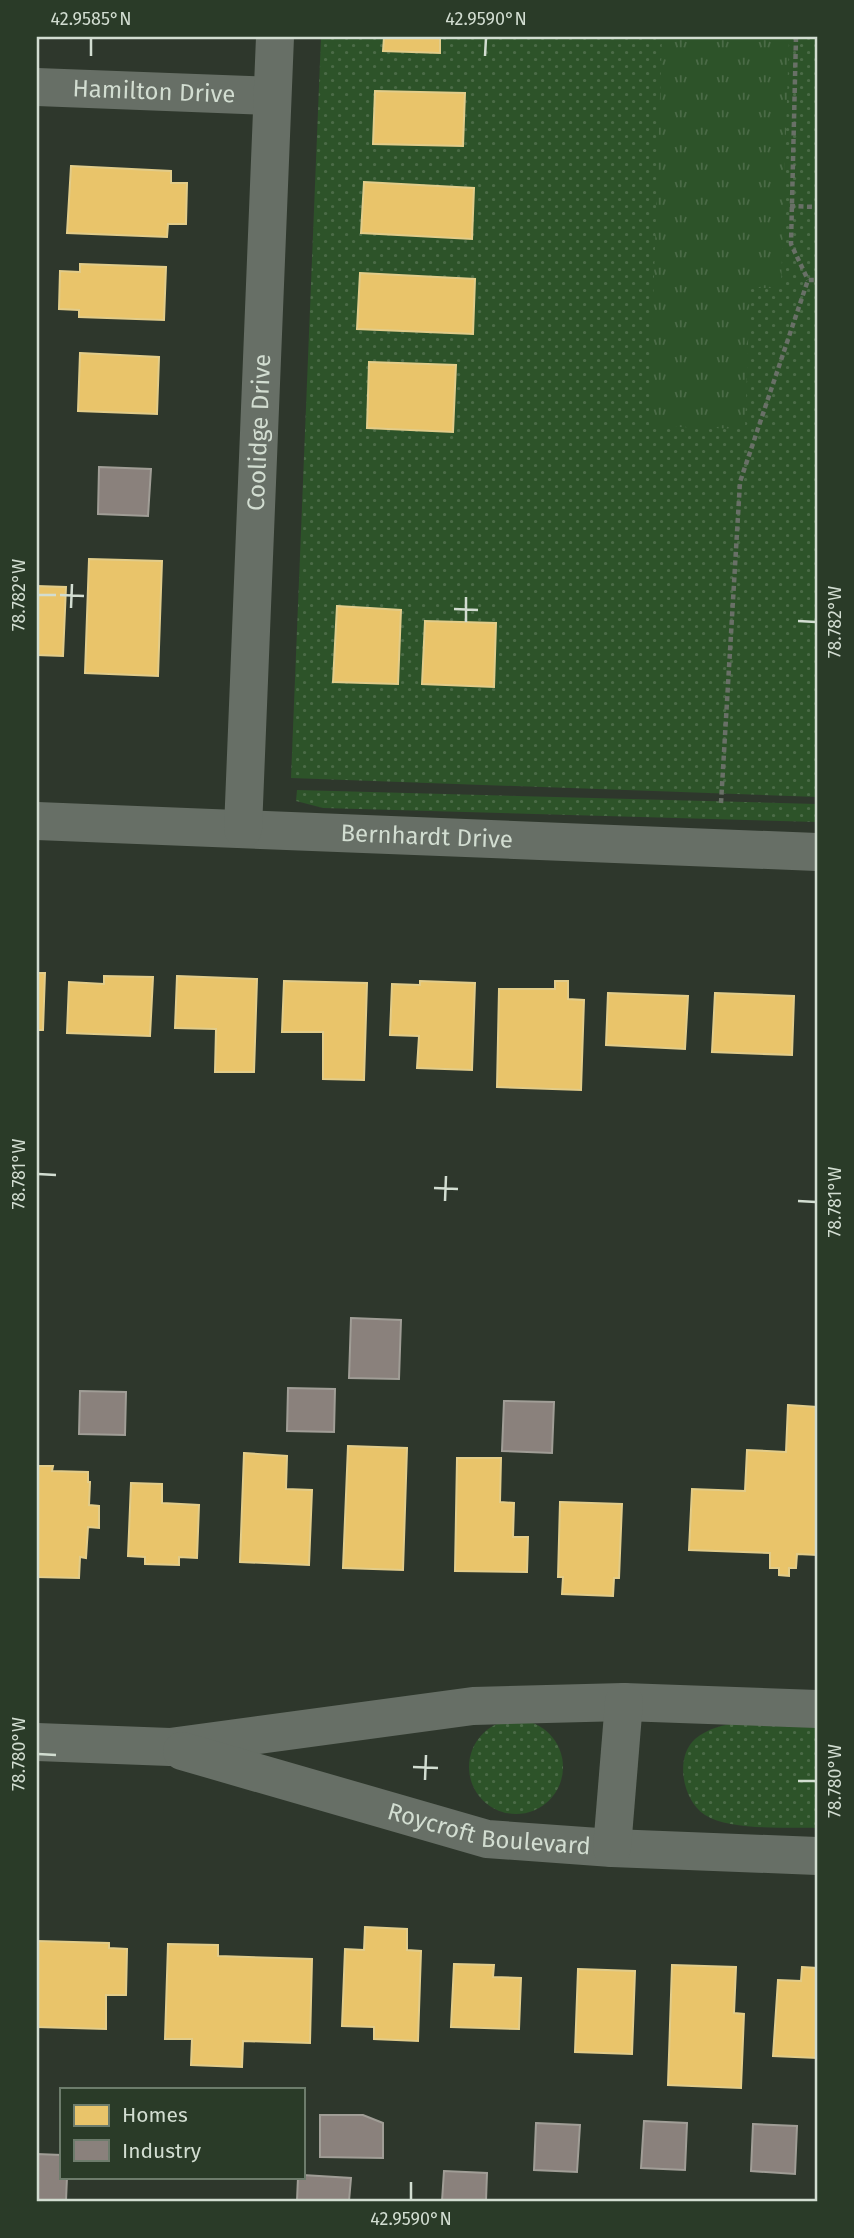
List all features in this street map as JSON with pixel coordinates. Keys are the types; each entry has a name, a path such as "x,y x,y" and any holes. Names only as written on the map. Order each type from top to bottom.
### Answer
{"street":[{"name":"Coolidge Drive","path":"243,829 275,37"},
{"name":"Hamilton Drive","path":"37,87 272,96"},
{"name":"Bernhardt Drive","path":"37,821 817,852"},
{"name":"Roycroft Boulevard","path":"37,1742 170,1747 473,1706 624,1702 817,1709"},
{"path":"612,1848 624,1702"},
{"name":"Roycroft Boulevard","path":"170,1747 487,1839 612,1848 817,1856"}],"path":[{"path":"721,802 740,482 807,279 791,244 796,37"},
{"path":"790,206 817,207"},
{"path":"807,279 817,280"}],"green space":[{"path":"321,37 817,37 817,797 291,778"},
{"path":"662,37 789,37 781,288 750,288 745,429 649,426"},
{"path":"297,790 817,804 817,822 323,808 296,801"},
{"path":"516,1720 534,1724 549,1734 559,1749 563,1767 559,1785 549,1800 534,1810 516,1814 498,1810 483,1800 473,1785 469,1767 473,1749 483,1734 498,1724"},
{"path":"740,1722 817,1725 817,1828 729,1824 705,1815 691,1800 683,1768 688,1747 705,1732"}],"building: Homes":[{"path":"384,37 440,37 440,53 383,51"},
{"path":"375,91 465,93 463,146 373,144"},
{"path":"71,166 171,171 171,183 187,183 186,224 168,224 167,237 67,233"},
{"path":"364,182 474,188 472,239 361,233"},
{"path":"80,264 166,267 164,320 79,317 79,310 59,309 60,271 80,272"},
{"path":"360,273 475,279 473,334 357,329"},
{"path":"80,353 159,357 157,414 78,411"},
{"path":"369,362 456,365 453,432 367,428"},
{"path":"89,559 162,561 158,676 85,673"},
{"path":"37,586 66,587 63,656 37,655"},
{"path":"337,606 401,610 398,684 333,682"},
{"path":"425,621 496,623 494,687 422,684"},
{"path":"37,973 45,973 43,1030 37,1030"},
{"path":"104,976 153,977 150,1036 67,1033 69,982 104,984"},
{"path":"177,976 257,979 254,1072 215,1072 216,1029 175,1028"},
{"path":"284,981 367,983 364,1080 323,1079 323,1032 282,1032"},
{"path":"420,981 475,983 472,1070 417,1068 419,1036 390,1035 392,984 420,985"},
{"path":"555,981 568,981 568,999 584,1000 581,1090 497,1087 499,989 555,989"},
{"path":"608,993 688,996 685,1049 606,1045"},
{"path":"715,993 794,996 792,1055 712,1052"},
{"path":"788,1405 817,1407 817,1555 797,1554 796,1568 789,1568 789,1576 779,1575 779,1568 770,1568 770,1553 689,1550 692,1489 745,1491 747,1450 786,1452"},
{"path":"348,1446 407,1448 403,1570 343,1568"},
{"path":"244,1453 287,1456 286,1489 312,1490 309,1565 240,1562"},
{"path":"457,1458 501,1458 500,1502 514,1503 513,1537 528,1537 527,1572 455,1571"},
{"path":"37,1466 53,1466 52,1471 88,1472 89,1505 99,1506 99,1528 88,1527 86,1558 80,1557 79,1578 37,1577"},
{"path":"131,1483 162,1484 162,1503 199,1505 197,1558 179,1557 179,1565 145,1564 145,1557 128,1556"},
{"path":"560,1502 622,1504 619,1578 614,1578 613,1596 562,1594 563,1577 558,1577"},
{"path":"365,1927 407,1929 407,1950 421,1951 418,2041 374,2039 374,2027 342,2026 345,1949 364,1950"},
{"path":"37,1941 109,1943 109,1948 127,1949 126,1995 106,1995 106,2029 37,2027"},
{"path":"168,1944 218,1945 218,1956 312,1959 310,2043 243,2041 242,2067 191,2065 192,2039 165,2039"},
{"path":"454,1964 494,1965 493,1977 521,1978 519,2029 451,2027"},
{"path":"672,1965 736,1967 734,2013 744,2014 741,2088 668,2085"},
{"path":"802,1967 817,1968 817,2058 773,2056 778,1980 801,1981"},
{"path":"578,1969 635,1971 632,2054 575,2052"}],"building: Industry":[{"path":"99,467 151,469 148,516 98,514"},
{"path":"351,1318 401,1320 399,1379 349,1378"},
{"path":"288,1388 335,1389 334,1432 287,1431"},
{"path":"80,1391 126,1392 125,1435 79,1434"},
{"path":"504,1401 554,1402 552,1453 502,1451"},
{"path":"320,2115 363,2115 383,2123 383,2158 320,2157"},
{"path":"644,2121 687,2123 685,2170 641,2168"},
{"path":"536,2123 580,2125 577,2172 534,2170"},
{"path":"753,2124 797,2126 795,2174 751,2171"},
{"path":"37,2154 60,2155 60,2178 67,2178 66,2201 37,2201"},
{"path":"444,2171 487,2173 486,2201 442,2201"},
{"path":"304,2175 351,2178 349,2201 297,2201 298,2178 304,2178"}]}
